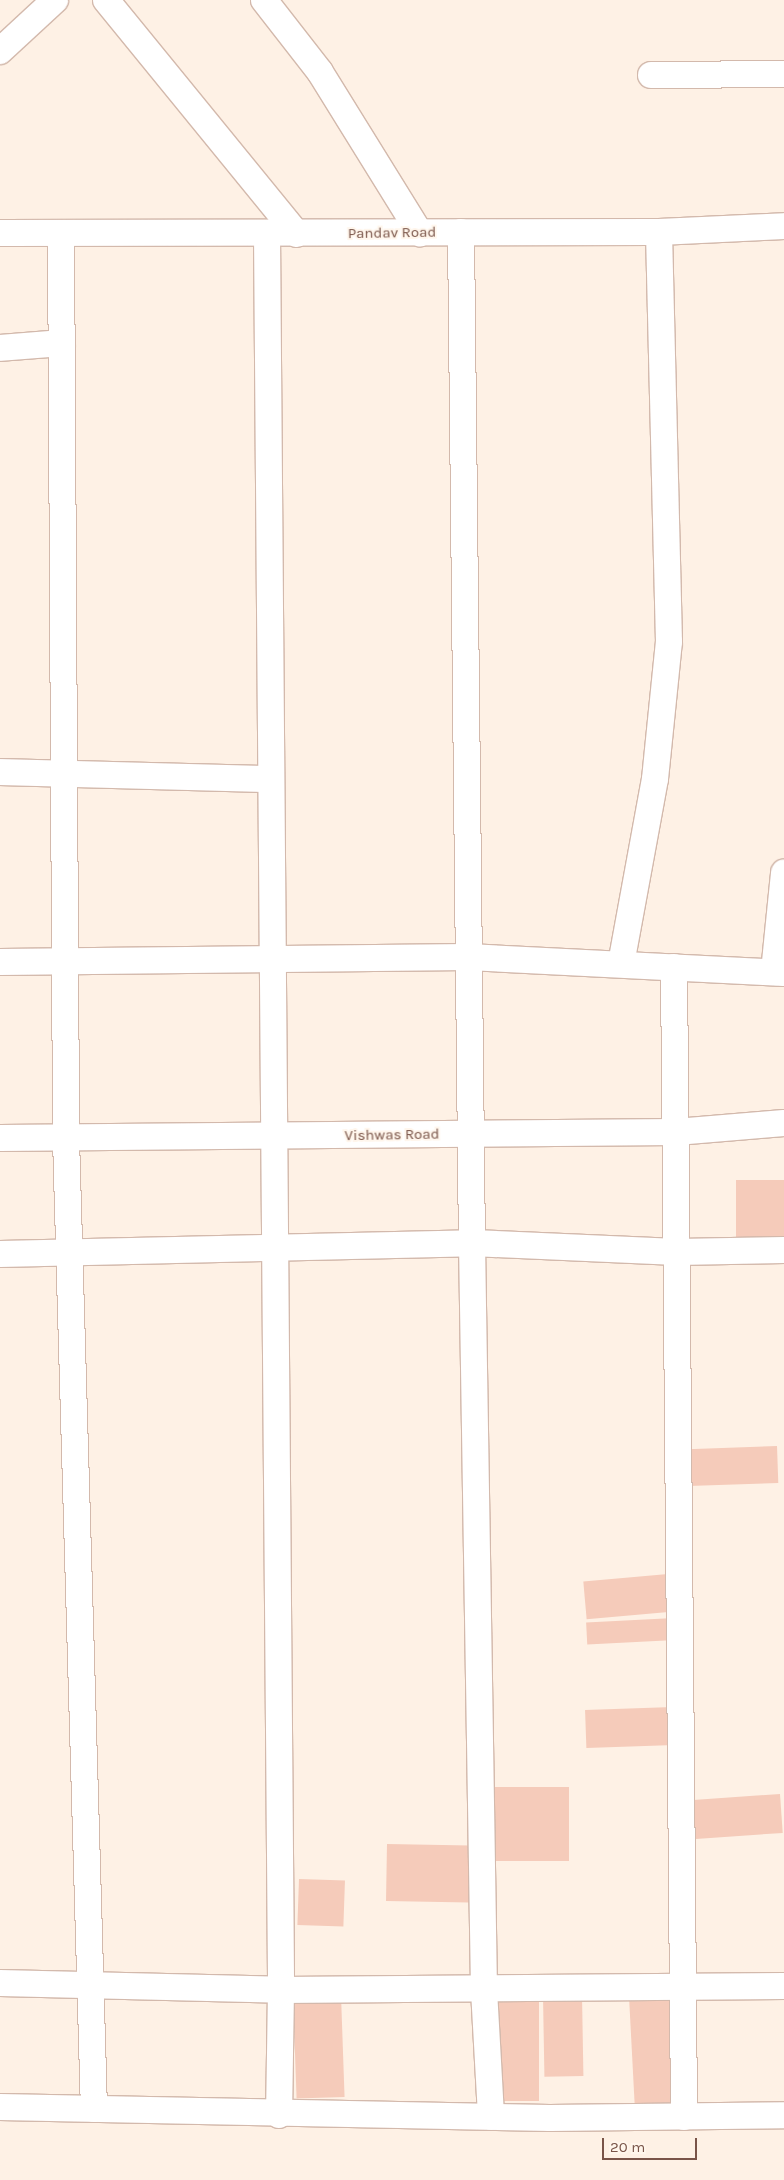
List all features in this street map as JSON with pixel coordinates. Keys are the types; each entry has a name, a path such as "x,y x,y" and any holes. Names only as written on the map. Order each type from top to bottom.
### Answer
{"street":[{"path":"0,51 55,0"},
{"path":"106,0 297,234"},
{"path":"264,0 320,72 420,233"},
{"path":"651,75 784,74"},
{"name":"Pandav Road","path":"0,233 660,232 784,226"},
{"path":"460,232 470,1134 484,1990 490,2118"},
{"path":"621,964 655,779 670,642 660,232"},
{"path":"61,233 66,1138 94,2108"},
{"path":"267,234 272,1136 281,1990 279,2115"},
{"path":"0,348 62,344"},
{"path":"0,772 270,779"},
{"path":"0,962 272,961 468,957 779,972 784,873"},
{"path":"674,967 672,1018 676,1132 684,2116"},
{"name":"Vishwas Road","path":"0,1138 676,1132 784,1123"},
{"path":"0,1254 472,1242 677,1252 784,1250"},
{"path":"0,1983 281,1990 484,1990 784,1986"},
{"path":"0,2108 94,2108 279,2115 490,2118 784,2115"}],"building":[{"path":"736,1180 784,1180 784,1238 736,1238"},
{"path":"777,1446 778,1483 688,1486 687,1449"},
{"path":"668,1574 671,1612 587,1619 583,1581"},
{"path":"674,1618 675,1640 587,1645 586,1623"},
{"path":"673,1707 674,1745 586,1748 585,1710"},
{"path":"494,1787 569,1787 569,1861 494,1861"},
{"path":"780,1794 783,1833 696,1839 693,1800"},
{"path":"387,1844 470,1845 469,1902 386,1901"},
{"path":"299,1879 345,1881 343,1927 297,1925"},
{"path":"341,1995 345,2097 297,2099 293,1997"},
{"path":"582,1995 583,2076 544,2077 543,1996"},
{"path":"676,1995 682,2105 635,2107 629,1997"},
{"path":"495,2001 539,2001 539,2101 495,2101"}]}
